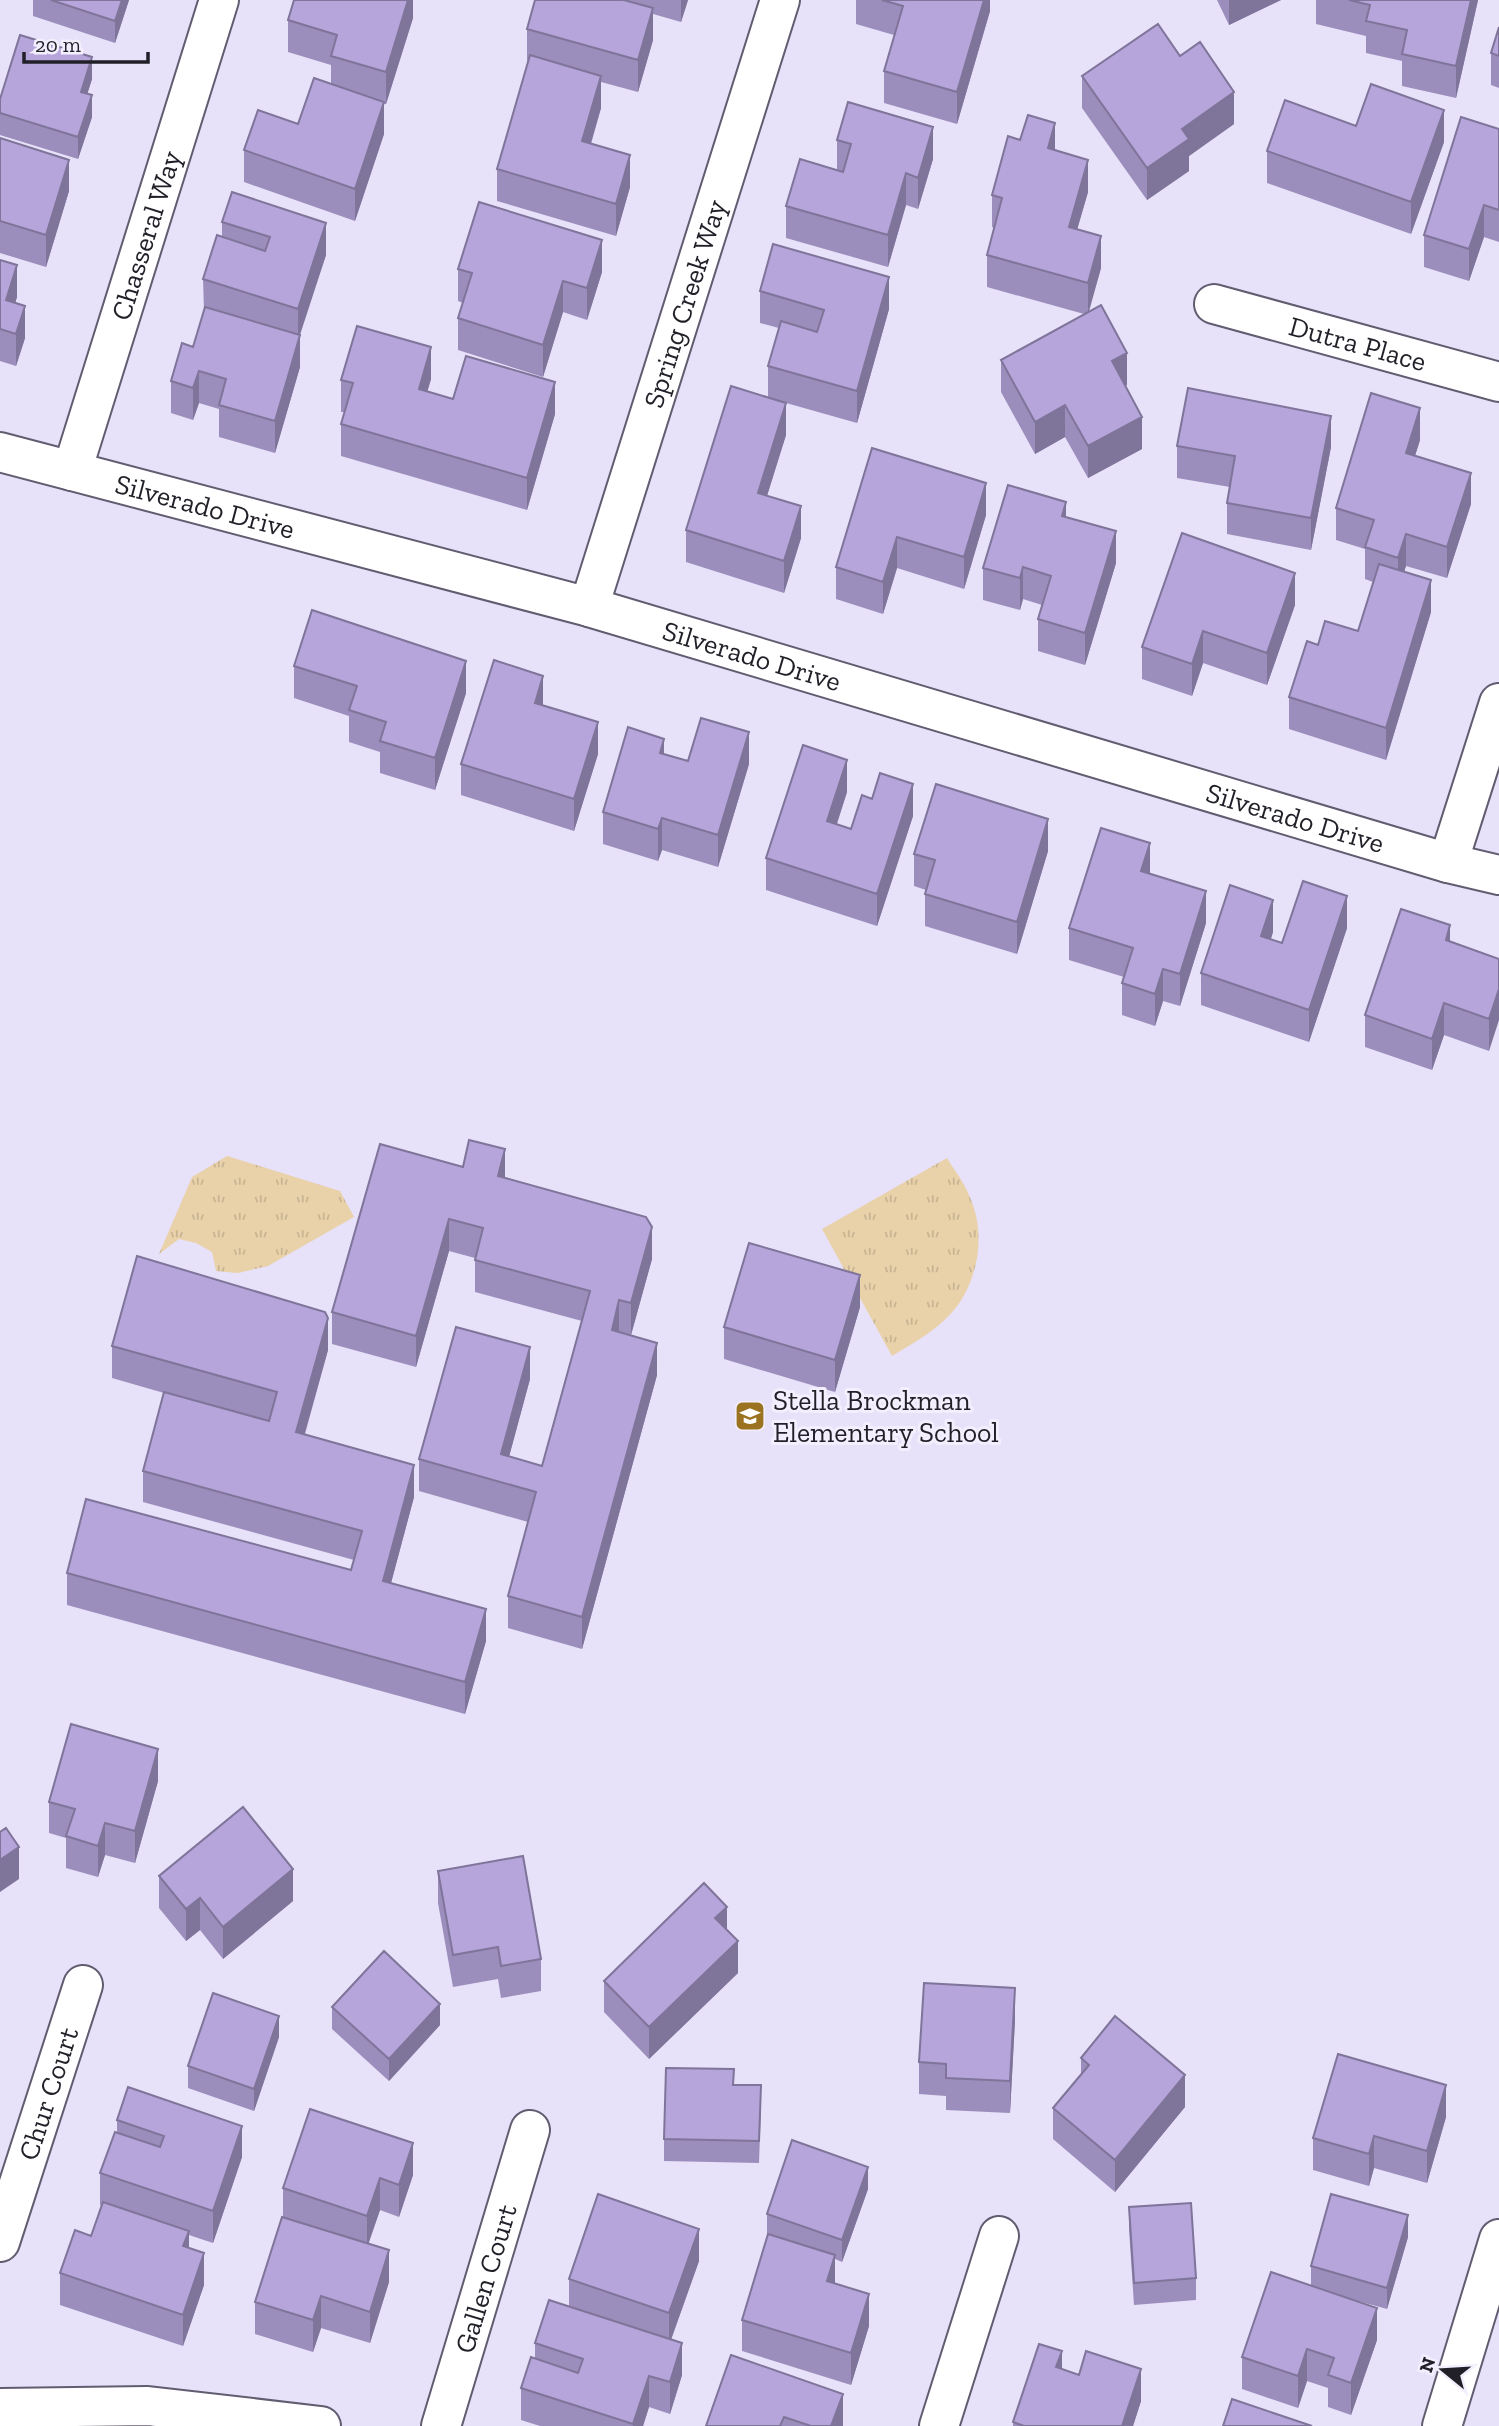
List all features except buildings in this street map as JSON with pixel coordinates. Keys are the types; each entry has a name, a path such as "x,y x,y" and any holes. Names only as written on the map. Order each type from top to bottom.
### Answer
{"street":[{"name":"Chasseral Way","path":"72,471 219,0"},
{"name":"Spring Creek Way","path":"589,607 780,0"},
{"name":"Dutra Place","path":"1214,304 1499,382"},
{"name":"Silverado Drive","path":"0,452 589,607 1448,863 1499,875"},
{"path":"1448,863 1499,703"},
{"name":"Chur Court","path":"0,2242 83,1985"},
{"name":"Gallen Court","path":"441,2426 530,2130"},
{"path":"939,2426 999,2236"},
{"path":"1442,2426 1499,2239"},
{"path":"0,2408 148,2406 321,2426"}],"green space":[{"path":"227,1156 340,1191 354,1217 268,1266 238,1273 216,1271 212,1252 196,1243 179,1239 159,1254 192,1177"},
{"path":"947,1158 966,1189 976,1214 978,1244 972,1277 966,1292 947,1318 892,1356 822,1229"}],"place":[{"name":"Stella Brockman Elementary School","path":"750,1416"}]}
